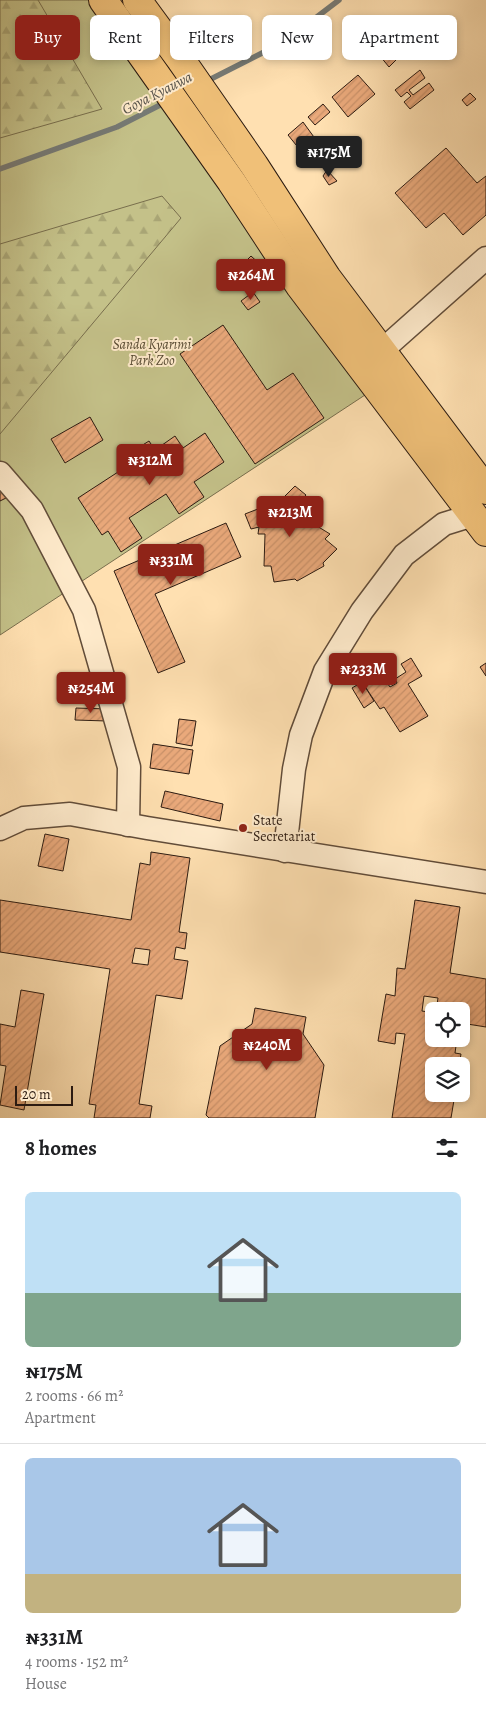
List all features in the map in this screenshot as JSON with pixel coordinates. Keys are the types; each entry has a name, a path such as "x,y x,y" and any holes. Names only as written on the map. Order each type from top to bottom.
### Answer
{"main road":[{"path":"103,0 231,181 300,286 371,360 486,490"},
{"path":"137,0 254,165 327,278 371,360 480,524"}],"street":[{"path":"371,360 486,258"},
{"path":"0,473 32,510 84,610 129,767 128,825"},
{"path":"284,850 294,769 301,735 325,671 362,610 404,555 444,524 480,524"},
{"path":"0,829 24,818 48,814 70,814 486,882"}],"green space":[{"name":"Sanda Kyarimi Park Zoo","path":"0,0 99,0 109,15 90,15 90,60 139,60 365,395 0,635"},
{"path":"0,0 38,0 47,15 15,15 15,60 73,60 102,109 0,138"},
{"path":"162,196 181,218 0,434 0,244"}],"building":[{"path":"383,60 396,60 389,67"},
{"path":"420,70 425,78 409,90 413,95 429,83 434,90 410,109 404,102 411,96 407,92 401,97 395,90"},
{"path":"358,75 375,94 348,117 332,97"},
{"path":"470,93 476,99 467,106 462,100"},
{"path":"323,104 330,112 315,125 308,117"},
{"path":"303,122 319,144 305,156 288,135"},
{"path":"446,148 477,183 486,176 486,215 463,235 444,213 426,228 395,193"},
{"path":"327,170 337,181 329,185 323,176"},
{"path":"251,256 263,267 252,278 240,267"},
{"path":"253,292 260,302 248,310 241,301"},
{"path":"223,325 267,390 293,373 324,418 255,464 180,354"},
{"path":"90,417 103,440 65,463 51,439"},
{"path":"205,433 224,462 194,482 204,497 179,514 166,494 129,518 142,538 121,552 108,531 102,535 78,498 135,461 130,453 149,441 155,450 175,436 183,448"},
{"path":"0,480 8,497 0,501"},
{"path":"295,486 306,495 297,505 303,509 299,515 330,534 325,539 337,549 323,563 324,566 297,581 295,579 274,582 271,566 264,566 265,534 258,534 259,527 251,529 245,514 263,507 277,497 281,500"},
{"path":"226,523 241,557 155,594 185,662 158,673 114,571"},
{"path":"411,658 422,676 408,684 428,716 400,732 384,707 380,709 362,682 379,671 390,687 397,683 395,679 406,672 401,664"},
{"path":"486,663 486,676 480,667"},
{"path":"362,682 374,701 364,708 352,688"},
{"path":"76,708 108,709 107,721 75,720"},
{"path":"179,719 196,721 192,746 176,743"},
{"path":"153,744 193,750 189,774 150,768"},
{"path":"165,791 223,804 220,821 161,807"},
{"path":"45,834 69,839 63,871 38,866"},
{"path":"151,852 190,858 179,932 187,933 185,949 176,947 174,959 188,961 182,999 156,995 139,1104 152,1106 150,1118 94,1118 96,1105 89,1104 110,969 0,952 0,900 131,920 140,863 150,865","holes":["135,948 150,950 148,965 132,963"]},
{"path":"415,900 460,907 450,973 486,979 486,1027 470,1024 470,1002 437,1002 438,998 424,996 422,1011 425,1012 425,1047 456,1047 455,1053 461,1054 460,1057 425,1057 425,1102 454,1102 451,1118 392,1118 405,1034 396,1033 395,1044 378,1041 386,994 395,996 397,968 405,969"},
{"path":"21,990 44,994 24,1110 0,1105 6,1066 0,1065 0,1024 15,1027"},
{"path":"255,1008 306,1017 303,1034 324,1065 315,1118 209,1118 206,1115 220,1046 252,1024"}],"waterway":[{"name":"Goya Kyauwa","path":"205,82 284,42 339,0"},
{"name":"Goya Kyauwa","path":"0,169 117,127 166,102"}],"place":[{"name":"State Secretariat","path":"243,828"}]}
